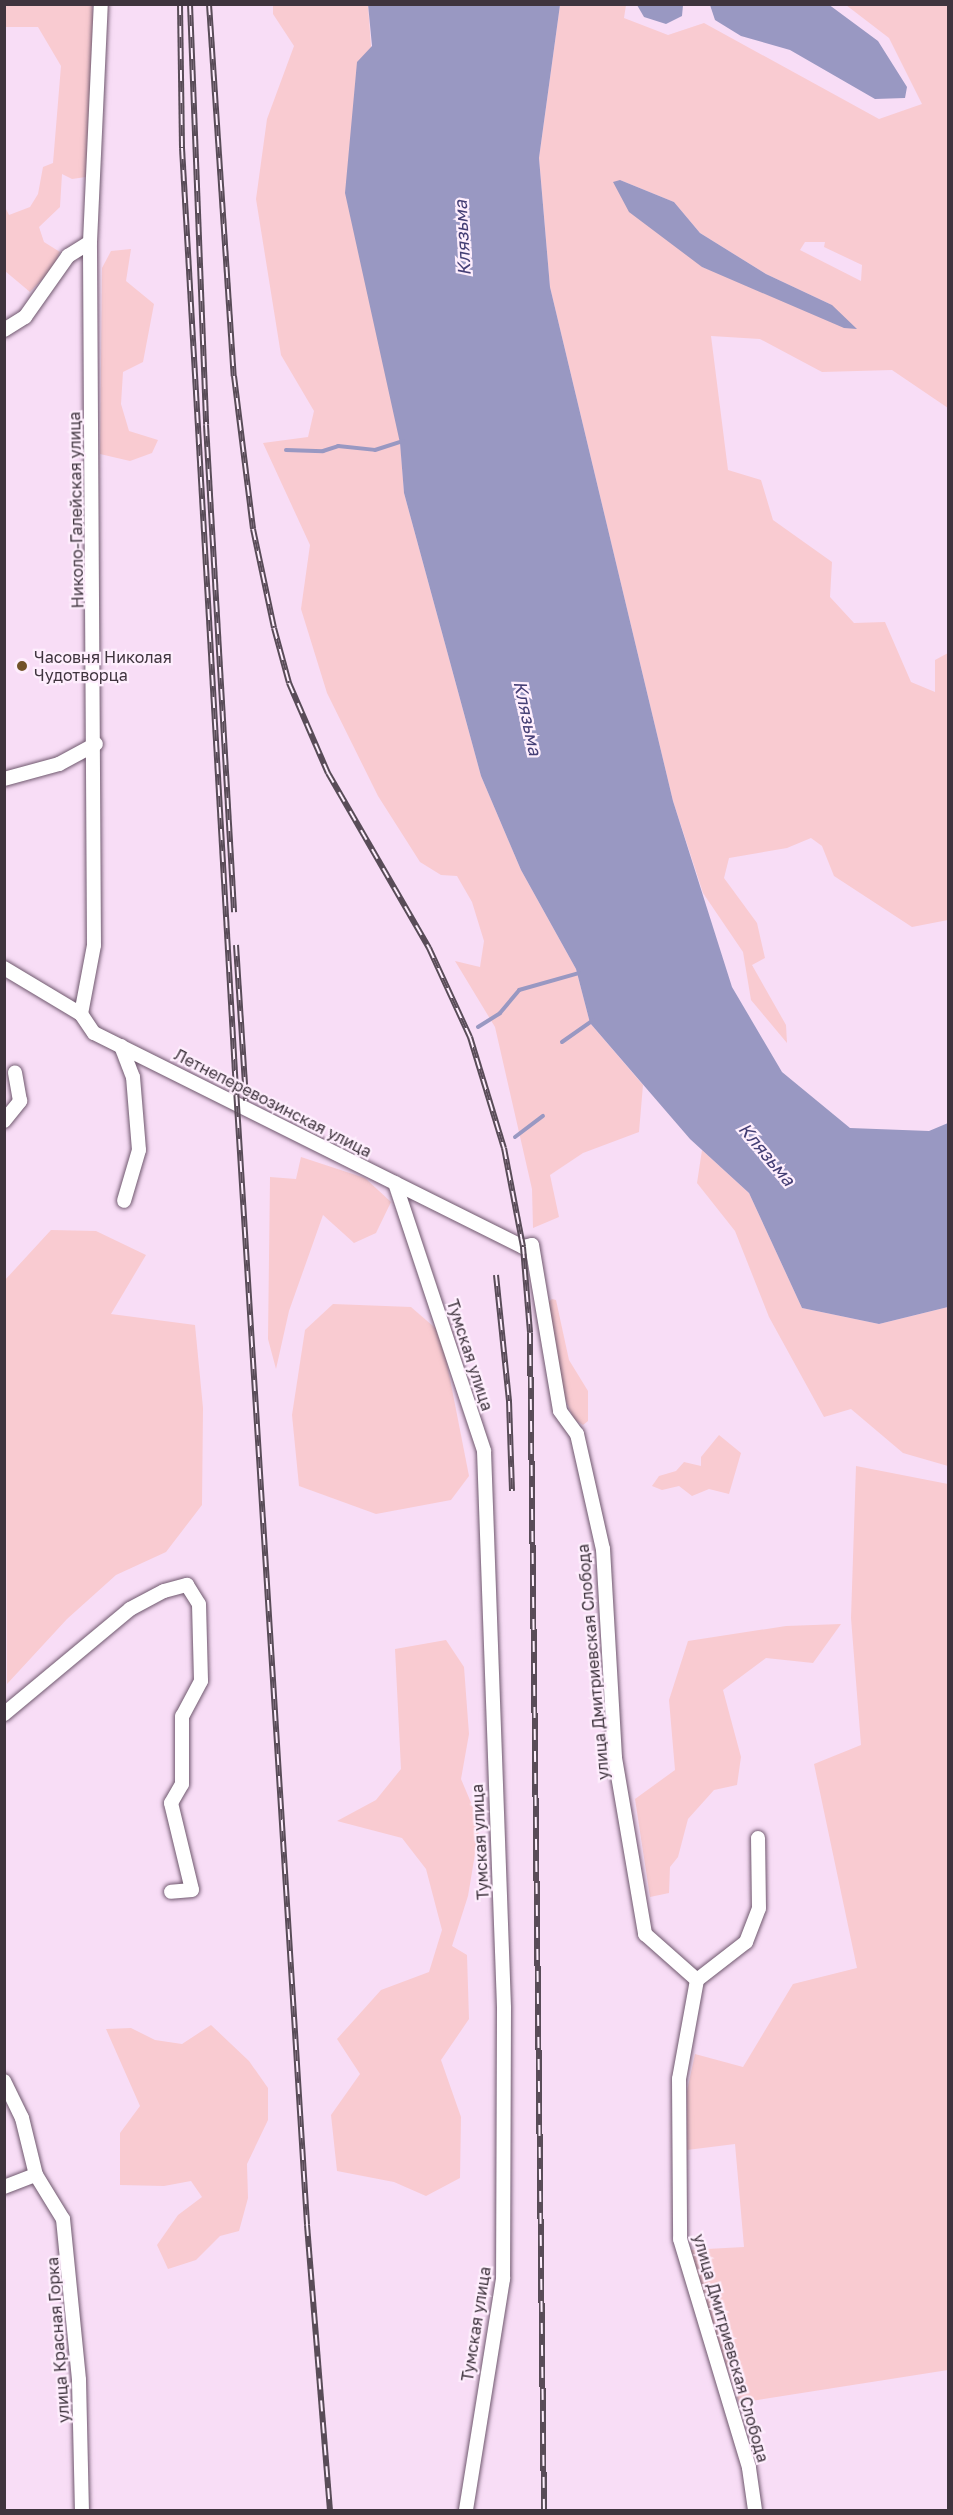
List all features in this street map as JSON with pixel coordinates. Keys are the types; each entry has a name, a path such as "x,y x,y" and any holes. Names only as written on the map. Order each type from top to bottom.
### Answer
{"street":[{"name":"Николо-Галейская улица","path":"81,1014 94,945 96,744 90,242 101,4"},
{"path":"4,330 25,317 69,256 90,242"},
{"path":"4,779 59,764 96,744"},
{"name":"Летнеперевозинская улица","path":"4,968 81,1014 94,1033 524,1247 532,1245 534,1253"},
{"path":"121,1046 133,1077 139,1150 124,1201"},
{"path":"4,1121 20,1101 15,1072"},
{"name":"Тумская улица","path":"395,1183 484,1451 504,2008 503,2279 466,2511"},
{"name":"улица Дмитриевская Слобода","path":"534,1253 560,1411 577,1434 603,1549 615,1758 645,1934 697,1980 679,2079 680,2240 749,2468 755,2511"},
{"path":"4,1714 130,1609 164,1591 187,1585 199,1604 201,1681 182,1716 182,1784 171,1803 192,1890 171,1892"},
{"path":"697,1980 746,1942 759,1908 758,1838"},
{"name":"улица Красная Горка","path":"4,2081 22,2118 36,2175 63,2219 70,2259 79,2380 82,2511"},
{"path":"4,2187 36,2175"}],"shaded area":[{"path":"5,5 92,5 86,177 72,179 62,174 60,207 39,227 44,242 60,252 53,268 30,292 5,271 4,205 9,215 30,207 38,194 43,167 53,163 61,66 38,27 5,27"},
{"path":"273,5 368,5 404,493 481,776 521,870 576,969 590,1023 643,1085 639,1132 583,1153 550,1175 559,1217 533,1228 532,1189 495,1027 455,961 480,967 484,941 472,902 457,876 441,875 420,862 378,796 327,693 301,609 310,545 263,443 308,437 314,411 281,355 256,199 267,119 294,46 273,14"},
{"path":"560,5 626,5 624,18 668,35 704,23 879,119 922,104 889,38 846,5 948,5 948,408 892,370 822,372 760,339 711,336 728,470 761,480 773,520 832,562 830,597 854,623 885,622 911,682 935,692 935,660 948,653 948,920 912,927 834,876 822,846 811,838 787,848 729,858 724,878 757,923 765,958 752,965 786,1025 787,1043 751,1000 743,952 703,893 673,801 550,287 539,158","holes":["620,180 674,202 700,233 766,274 832,305 765,291 702,267","805,242 825,242 824,247 862,265 861,281 800,250"]},
{"path":"131,249 126,281 154,304 143,362 123,372 121,404 129,431 158,440 152,453 130,461 100,454 102,268 111,251"},
{"path":"702,1150 749,1193 802,1308 879,1324 948,1307 948,1466 903,1453 851,1409 824,1417 769,1317 735,1231 697,1183"},
{"path":"301,1157 365,1178 391,1202 376,1233 354,1243 323,1215 289,1311 276,1369 268,1339 270,1177 296,1179"},
{"path":"51,1230 96,1231 146,1255 111,1314 195,1325 203,1408 202,1505 166,1552 116,1575 67,1619 7,1684 5,1280"},
{"path":"552,1299 556,1300 569,1360 588,1391 588,1421 583,1425 574,1419 566,1401 545,1305"},
{"path":"333,1304 411,1307 441,1333 469,1476 451,1500 376,1514 299,1486 292,1415 305,1330"},
{"path":"719,1435 741,1453 729,1494 709,1489 692,1496 679,1486 662,1490 652,1486 659,1476 676,1471 684,1462 701,1466 701,1457"},
{"path":"856,1466 948,1484 948,2370 739,2403 688,2250 744,2247 735,2144 687,2150 687,2091 695,2054 743,2067 793,1984 857,1968 814,1764 861,1745 851,1618"},
{"path":"841,1624 813,1663 766,1658 723,1690 741,1757 737,1785 714,1790 688,1819 678,1857 670,1867 669,1893 650,1897 635,1799 675,1770 669,1700 688,1641 786,1626"},
{"path":"446,1640 464,1667 469,1734 461,1779 480,1824 468,1896 452,1946 467,1955 469,2019 441,2060 461,2117 460,2178 426,2196 394,2182 337,2171 331,2115 360,2074 337,2039 381,1990 429,1972 442,1930 426,1869 402,1838 337,1821 376,1800 401,1769 395,1649"},
{"path":"211,2025 249,2061 268,2088 268,2120 247,2164 248,2198 239,2231 220,2236 196,2260 168,2269 157,2245 178,2215 202,2197 191,2181 164,2186 120,2185 120,2133 140,2106 106,2029 131,2028 155,2040 182,2044"}],"water":[{"name":"Клязьма","path":"368,4 560,5 539,158 550,287 673,801 732,987 782,1072 850,1128 929,1131 948,1123 948,1307 879,1324 802,1308 749,1193 690,1139 590,1023 576,969 521,870 481,776 404,493 400,443 345,193 357,62 372,46"},
{"path":"828,4 878,41 907,87 905,98 875,99 790,50 741,36 715,20 710,5"},
{"path":"637,5 683,5 682,16 666,24 644,17"},
{"path":"620,180 674,202 700,233 766,274 832,305 857,329 844,328 702,267 629,212 613,182"}],"waterway":[{"path":"286,450 323,451 338,446 375,450 403,441"},
{"path":"478,1027 500,1013 519,990 579,973"},
{"path":"562,1042 593,1020"},
{"path":"515,1137 543,1116"}],"railway":[{"path":"180,4 182,148 235,1073 307,2225 330,2510"},
{"path":"190,4 206,425 234,912"},
{"path":"209,4 234,376 253,529 274,628 289,683 328,773 429,948 470,1037 504,1148 523,1247 530,1333 544,2510"},
{"path":"236,945 246,1101"},
{"path":"496,1275 509,1401 512,1491"}],"place":[{"name":"Часовня Николая Чудотворца","path":"22,666"}]}
